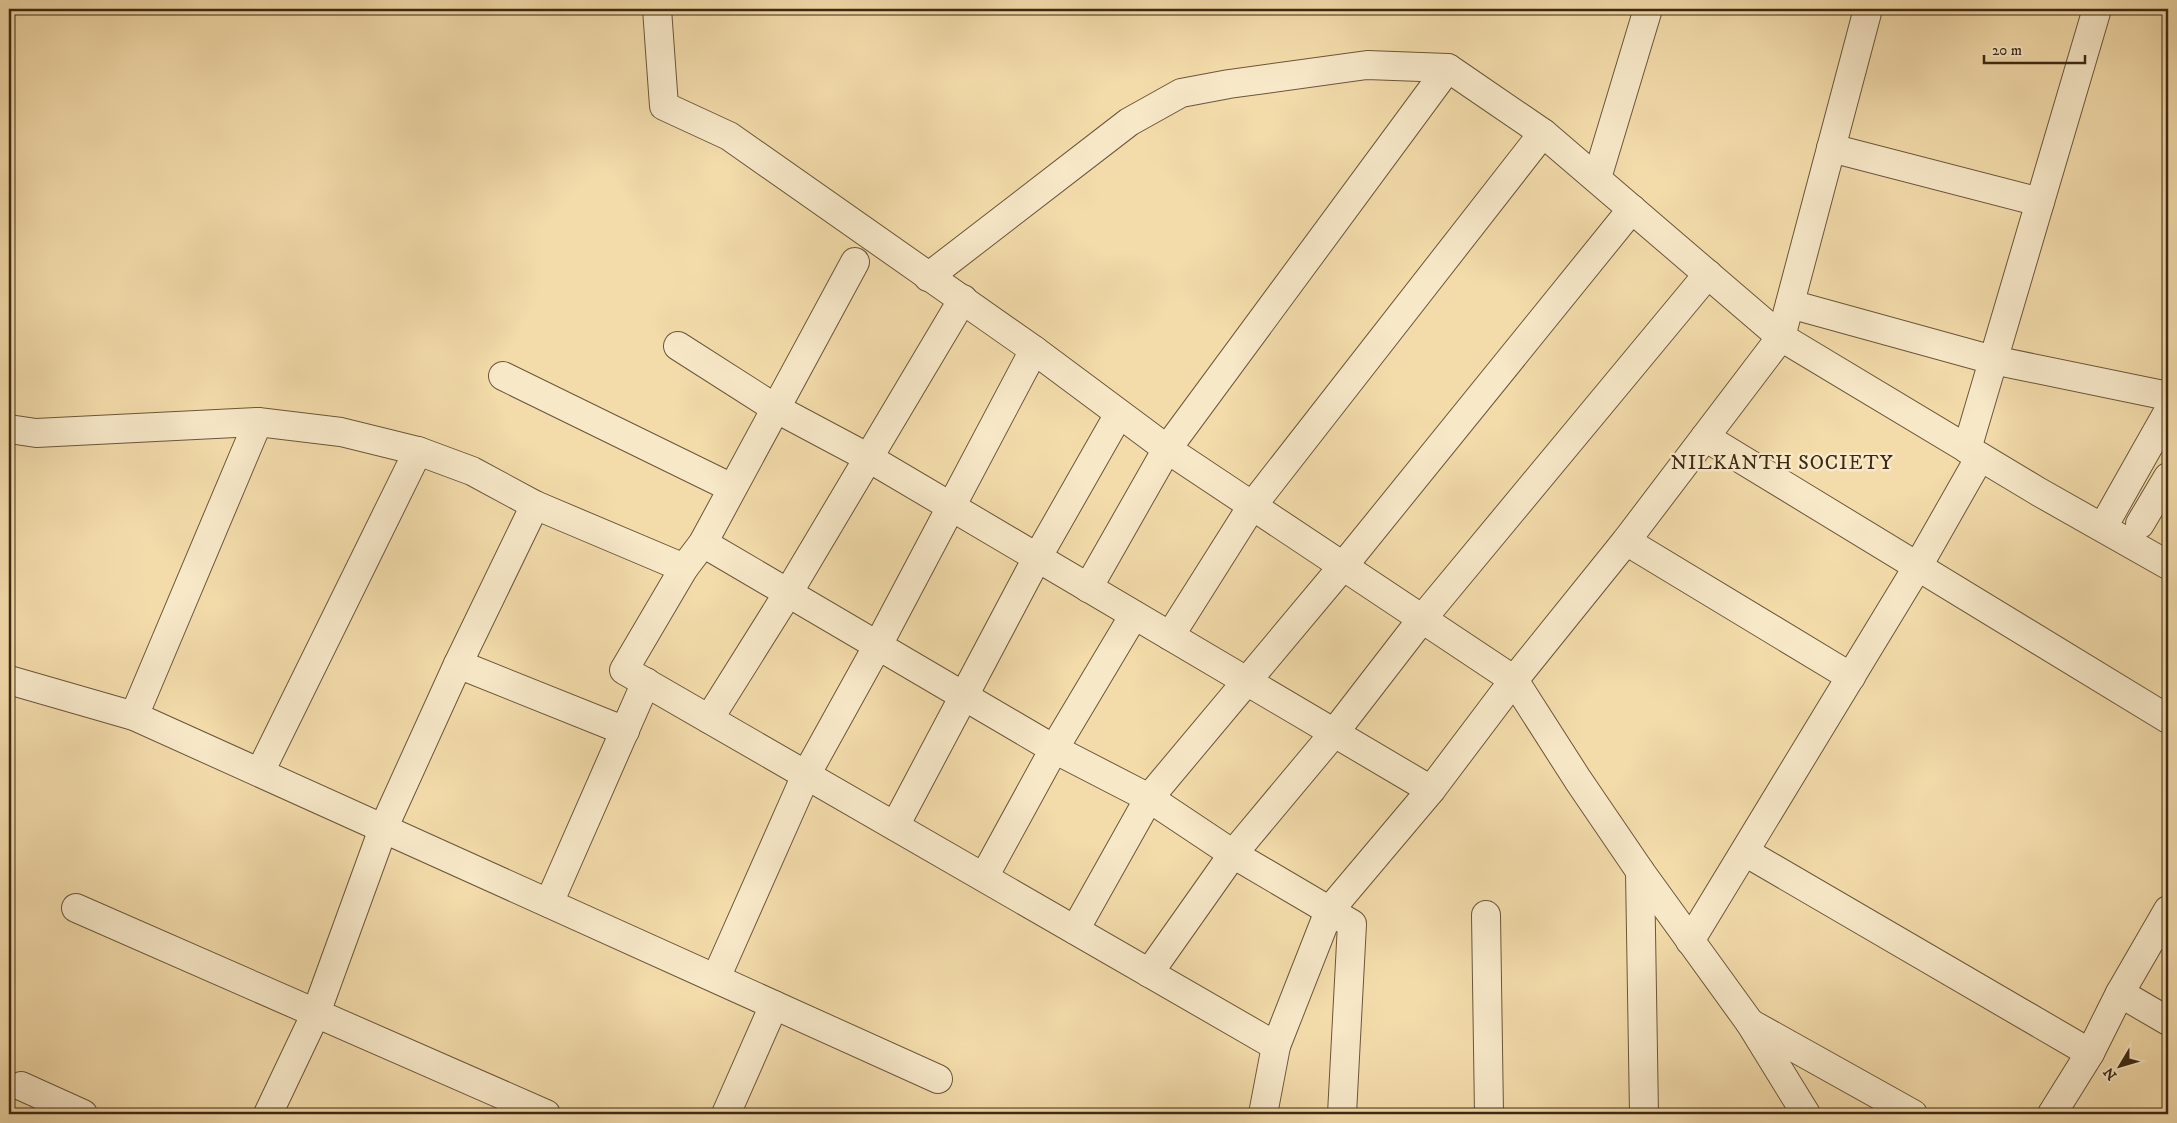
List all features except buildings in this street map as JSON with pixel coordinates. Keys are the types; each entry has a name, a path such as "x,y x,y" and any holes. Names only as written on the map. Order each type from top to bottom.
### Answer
{"street":[{"path":"657,9 664,106 729,136 907,260 928,277 963,299 1167,449 1344,565 1514,680 1578,780 1690,941 1750,1023 1806,1114"},
{"path":"1597,178 1648,9"},
{"path":"1263,1114 1276,1046 1329,911 1431,790 1514,680 1626,541 1781,337 1868,9"},
{"path":"1690,941 1918,566 1974,453 1993,360 2097,9"},
{"path":"928,277 1129,122 1181,93 1229,84 1367,65 1448,68 1543,133 1781,337 1974,453 2168,565"},
{"path":"1088,588 1167,449 1448,68"},
{"path":"1170,636 1252,506 1543,133"},
{"path":"1831,148 2040,202"},
{"path":"1075,930 1149,798 1344,565 1632,209"},
{"path":"855,262 702,543 684,568 624,670 1276,1046"},
{"path":"1149,973 1233,854 1334,733 1422,619 1708,274"},
{"path":"709,719 788,593 867,457 963,299"},
{"path":"1790,304 1993,360 2168,396"},
{"path":"678,346 775,408 867,457 1431,790"},
{"path":"716,978 806,775 878,645 1034,350"},
{"path":"503,376 732,488"},
{"path":"2103,527 2168,412"},
{"path":"894,826 1038,558 1119,414"},
{"path":"9,429 36,433 258,422 341,432 418,451 472,471 535,505 684,568"},
{"path":"134,716 258,422"},
{"path":"1705,437 2168,719"},
{"path":"260,772 418,451"},
{"path":"2140,524 2168,477"},
{"path":"268,1114 316,1013 383,828 458,664 535,505"},
{"path":"1626,541 1851,677"},
{"path":"702,543 1054,749 1149,798 1233,854 1352,924 1342,1114"},
{"path":"984,877 1054,749 1134,615"},
{"path":"458,664 625,731"},
{"path":"9,680 134,716 938,1079"},
{"path":"549,903 646,682"},
{"path":"1745,852 2090,1053"},
{"path":"1640,870 1644,1114"},
{"path":"76,908 546,1114"},
{"path":"2057,1112 2090,1053 2120,993 2168,910"},
{"path":"1486,915 1489,1114"},
{"path":"2120,993 2168,1022"},
{"path":"726,1114 774,1005"},
{"path":"1750,1023 1913,1114"},
{"path":"21,1086 83,1114"}],"district":[{"name":"NILKANTH SOCIETY","path":"1782,462"}]}
